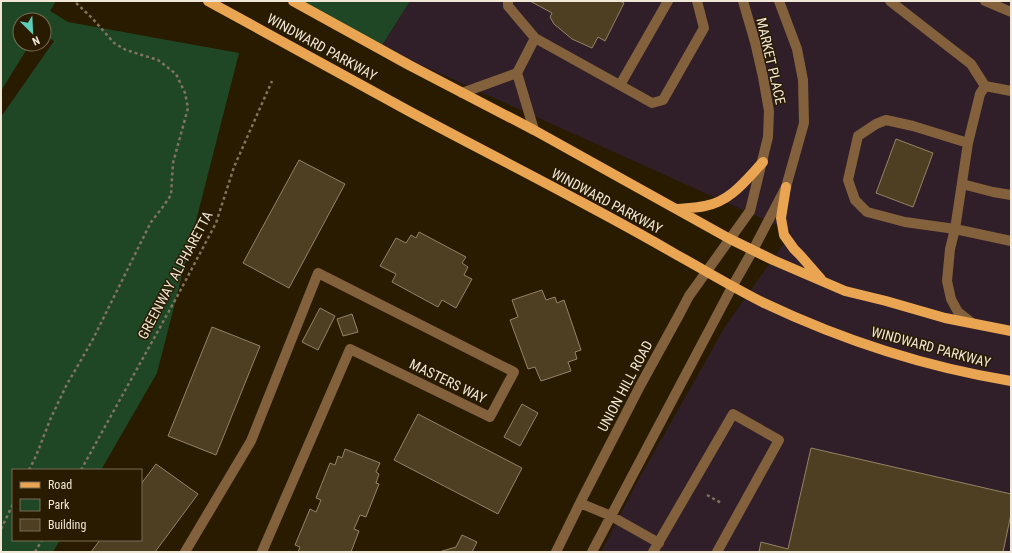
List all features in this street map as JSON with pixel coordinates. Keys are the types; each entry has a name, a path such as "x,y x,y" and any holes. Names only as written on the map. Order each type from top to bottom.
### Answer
{"main road":[{"name":"WINDWARD PARKWAY","path":"208,1 405,109 588,206 732,287 797,318 891,353 938,366 1011,381"},
{"name":"WINDWARD PARKWAY","path":"293,1 409,65 534,130 730,239 773,260 845,291 945,318 1011,331"},
{"path":"677,209 705,206 725,199 734,194 763,162"},
{"path":"786,187 780,218 784,235 794,250 823,282"}],"street":[{"path":"508,1 508,6 535,38 652,103 663,100 704,28 697,1"},
{"path":"620,85 668,1"},
{"name":"MARKET PLACE","path":"730,239 750,211 768,137 769,111 763,77 743,1"},
{"name":"MARKET PLACE","path":"753,250 786,187 804,123 803,80 798,49 779,1"},
{"path":"890,1 971,64 985,86 1011,91"},
{"path":"985,1 1011,12"},
{"path":"534,130 517,74 535,38"},
{"path":"462,93 517,74"},
{"path":"972,324 958,312 951,299 947,281 950,249 955,229 968,143 980,94 985,86"},
{"path":"968,143 913,126 886,120 876,124 858,136 848,180 855,200 867,212 905,222 955,229 1011,241"},
{"path":"962,184 1011,195"},
{"name":"UNION HILL ROAD","path":"556,552 640,386 689,296 730,239"},
{"path":"592,552 753,250"},
{"name":"MASTERS WAY","path":"185,552 251,441 318,273 514,372 490,417 350,349 262,552"},
{"path":"653,552 733,414 779,440 717,552"},
{"path":"580,503 611,516 658,543"}],"path":[{"path":"29,469 66,386 92,342 151,222 171,195 173,163 188,108 185,93 176,74 158,60 126,50 114,43 92,18 74,1"},
{"name":"GREENWAY ALPHARETTA","path":"82,469 216,223 234,167 272,82"},
{"path":"707,495 721,503"},
{"path":"1,529 12,506"},
{"path":"35,552 41,541"}],"shaded area":[{"path":"410,1 1011,1 1011,552 601,552 636,484 726,325 792,232 381,47"}],"green space":[{"path":"1,1 56,1 50,11 52,12 12,12 12,52 25,52 1,91"},
{"path":"298,1 410,1 381,47"},
{"path":"52,12 68,22 239,53 157,373 102,469 12,469 12,541 59,541 53,552 1,552 1,117 46,52 52,52 52,44 54,41 52,40"}],"building":[{"path":"530,1 620,1 624,3 605,41 598,37 592,48 572,39 554,24 550,17 552,13"},
{"path":"896,139 933,153 913,207 876,193"},
{"path":"299,160 345,184 289,288 243,263"},
{"path":"419,232 466,257 462,263 468,267 464,275 472,279 456,308 442,300 438,307 392,282 396,274 380,266 396,238 406,243 411,235 416,238"},
{"path":"542,290 546,300 555,297 557,303 564,300 581,350 575,352 577,359 568,362 571,371 541,381 535,367 528,369 510,320 518,317 512,300"},
{"path":"320,308 335,316 318,350 302,342"},
{"path":"352,314 358,332 343,336 337,319"},
{"path":"212,327 260,346 216,455 168,436"},
{"path":"522,404 538,413 520,446 504,437"},
{"path":"418,414 522,468 498,514 394,460"},
{"path":"811,448 1011,494 1011,514 1003,552 759,552 761,542 788,549"},
{"path":"345,449 380,463 376,472 379,474 376,483 379,484 366,517 360,515 354,529 359,531 351,552 298,552 300,547 295,545 310,509 316,512 321,500 316,498 330,463 335,465 338,456 342,458"},
{"path":"156,464 198,494 155,552 91,552 99,541 142,541 142,483"},
{"path":"462,535 477,542 472,552 439,552 456,547"}]}
